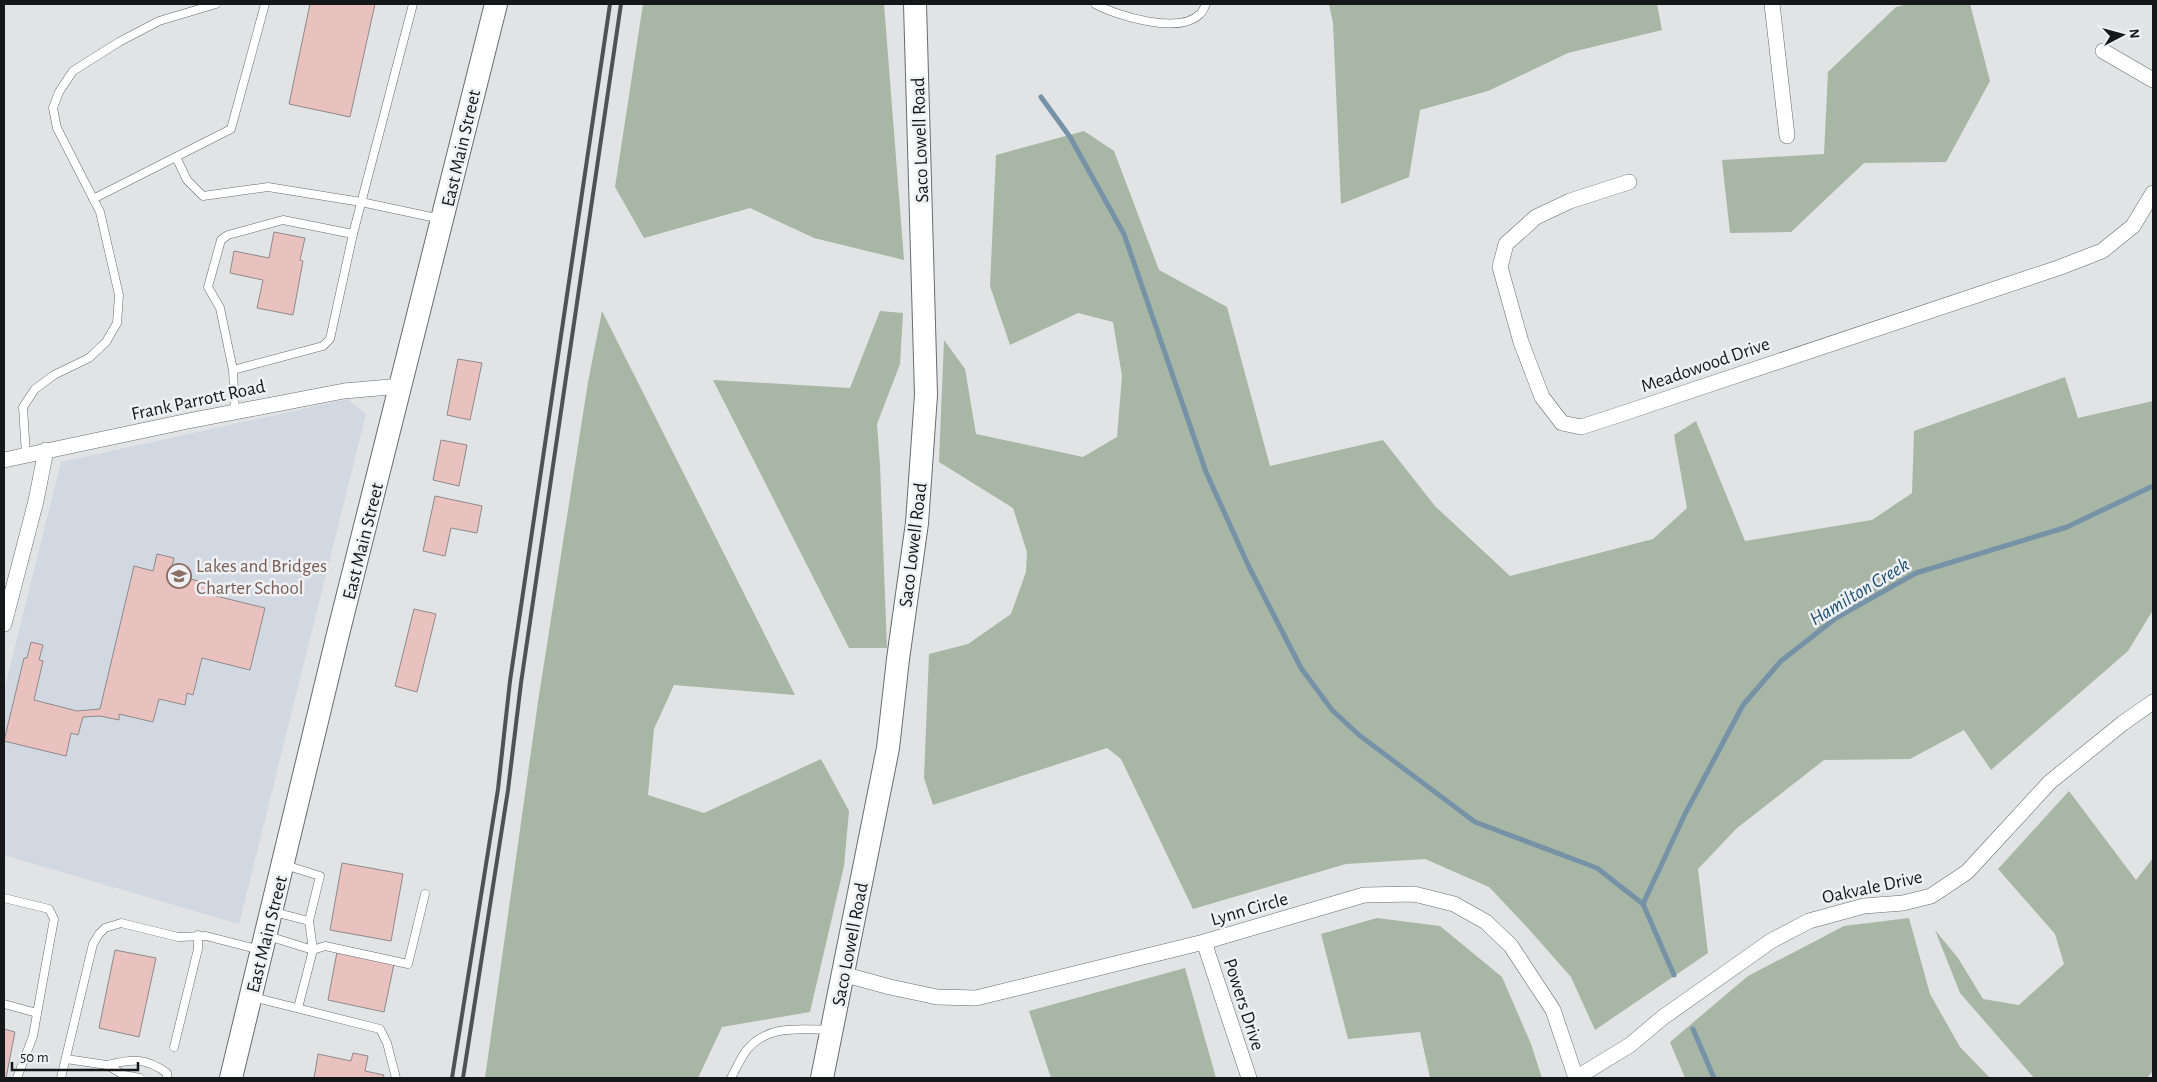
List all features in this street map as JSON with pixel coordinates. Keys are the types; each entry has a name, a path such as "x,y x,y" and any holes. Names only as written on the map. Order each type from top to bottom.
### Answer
{"main road":[{"name":"East Main Street","path":"231,1078 338,634 496,4"},
{"name":"Saco Lowell Road","path":"822,1078 888,748 917,523 926,395 915,4"}],"street":[{"path":"1772,4 1786,136"},
{"path":"2103,51 2153,80"},
{"name":"Meadowood Drive","path":"1629,182 1570,201 1536,216 1506,244 1500,267 1521,342 1542,396 1562,423 1580,427 1609,418 2102,251 2133,226 2153,193"},
{"name":"Frank Parrott Road","path":"4,460 344,391 401,386"},
{"path":"4,624 36,501 46,450"},
{"name":"Oakvale Drive","path":"1576,1078 1630,1045 1662,1018 1770,940 1801,925 1843,911 1864,906 1903,903 1931,896 1967,872 2050,782 2153,702"},
{"name":"Lynn Circle","path":"842,974 937,997 976,998 1204,942 1364,896 1414,894 1454,904 1486,922 1511,946 1553,1010 1576,1078"},
{"name":"Powers Drive","path":"1204,942 1249,1078"}],"lane":[{"path":"26,455 23,407 35,389 89,358 106,342 116,323 119,295 100,212 57,128 53,108 59,92 73,71 119,42 159,20 216,4"},
{"path":"93,199 231,129 265,4"},
{"path":"233,370 323,346 330,339 353,234 413,4"},
{"path":"1095,4 1108,11 1142,21 1179,24 1200,15 1206,4"},
{"path":"176,157 187,180 203,196 268,187 361,202 443,220"},
{"path":"235,412 233,370 220,308 208,287 221,240 228,234 283,220 353,234"},
{"path":"283,865 320,876 309,920 313,950 298,1008"},
{"path":"62,1078 93,944 99,934 106,928 121,923 178,937 198,935 313,950 325,946 408,964 425,894"},
{"path":"4,898 49,909 53,913 54,919 33,1036 17,1078"},
{"path":"272,911 309,920"},
{"path":"174,1047 198,949 198,935"},
{"path":"251,997 380,1029 387,1043 396,1078"},
{"path":"4,1004 37,1013"},
{"path":"731,1078 747,1050 766,1035 782,1029 832,1030"},
{"path":"66,1059 107,1065 124,1075 140,1078"},
{"path":"107,1065 130,1059 157,1066 167,1073 167,1078"}],"shaded area":[{"name":"Lakes and Bridges Charter School","path":"348,399 366,414 239,924 4,855 4,691 61,462"}],"green space":[{"path":"643,4 884,4 904,260 814,238 750,208 644,238 615,187"},
{"path":"1329,4 1657,4 1662,30 1568,53 1488,91 1420,110 1409,177 1341,204 1333,23"},
{"path":"1908,4 1970,4 1990,81 1946,162 1864,163 1791,232 1730,233 1722,160 1824,154 1828,72 1896,7"},
{"path":"1084,131 1114,151 1159,270 1227,307 1270,466 1383,440 1435,506 1510,576 1653,539 1687,508 1674,435 1696,421 1745,541 1872,520 1912,493 1914,431 2065,377 2078,418 2153,401 2153,610 2128,651 1991,770 1964,730 1910,759 1824,760 1737,828 1698,869 1708,953 1595,1030 1571,977 1489,887 1425,859 1346,864 1193,909 1121,759 1107,748 933,805 924,778 929,654 968,644 1011,614 1026,572 1027,552 1013,508 939,462 944,340 965,369 976,434 1083,457 1117,437 1122,376 1113,322 1078,313 1010,345 990,286 996,155"},
{"path":"602,311 795,695 674,685 654,729 648,795 704,813 821,759 849,811 844,866 810,1012 722,1027 698,1078 485,1078 538,702 588,382"},
{"path":"880,311 903,313 900,364 877,424 887,648 849,648 713,380 850,388"},
{"path":"2069,791 2136,880 2153,858 2153,1071 2147,1078 2034,1078 1960,993 1935,930 1958,958 1983,999 2019,1005 2064,964 2055,934 1998,869"},
{"path":"1377,918 1440,926 1502,977 1531,1044 1542,1078 1430,1078 1420,1032 1348,1039 1321,934"},
{"path":"1909,918 1930,994 1960,1047 1990,1078 1685,1078 1670,1042 1748,976 1844,926"},
{"path":"1185,968 1216,1078 1051,1078 1029,1011"}],"building":[{"path":"310,4 375,4 350,117 289,104"},
{"path":"274,232 305,238 300,260 303,261 293,315 257,308 263,280 230,273 234,251 269,258"},
{"path":"458,359 482,363 470,420 447,415"},
{"path":"441,440 467,445 459,486 433,480"},
{"path":"435,496 482,506 477,533 451,528 445,556 423,551"},
{"path":"157,554 174,558 170,574 219,586 216,596 265,608 250,670 202,658 193,695 187,693 185,705 159,699 153,722 119,714 119,720 100,716 83,717 78,735 71,733 66,756 4,741 24,658 27,658 31,642 43,645 39,660 43,661 34,700 77,711 100,709 134,566 153,571"},
{"path":"414,609 436,614 417,692 395,686"},
{"path":"342,863 403,874 391,941 330,930"},
{"path":"115,950 156,958 139,1037 99,1028"},
{"path":"337,952 394,964 384,1012 328,1000"},
{"path":"4,1029 15,1032 6,1078 4,1078"},
{"path":"353,1053 368,1056 365,1071 384,1075 383,1078 314,1078 318,1054 351,1061"}],"waterway":[{"path":"1041,97 1070,137 1124,234 1206,472 1249,567 1301,668 1332,710 1359,735 1475,822 1597,868 1643,904 1674,975"},
{"name":"Hamilton Creek","path":"1643,904 1685,814 1743,705 1781,661 1836,618 1916,573 2067,527 2153,486"},
{"name":"Hamilton Creek","path":"1693,1029 1714,1078"}],"railway":[{"path":"452,1078 498,789 510,681 610,4"},
{"path":"463,1078 508,790 521,683 621,4"}],"place":[{"name":"Lakes and Bridges Charter School","path":"179,576"}]}
